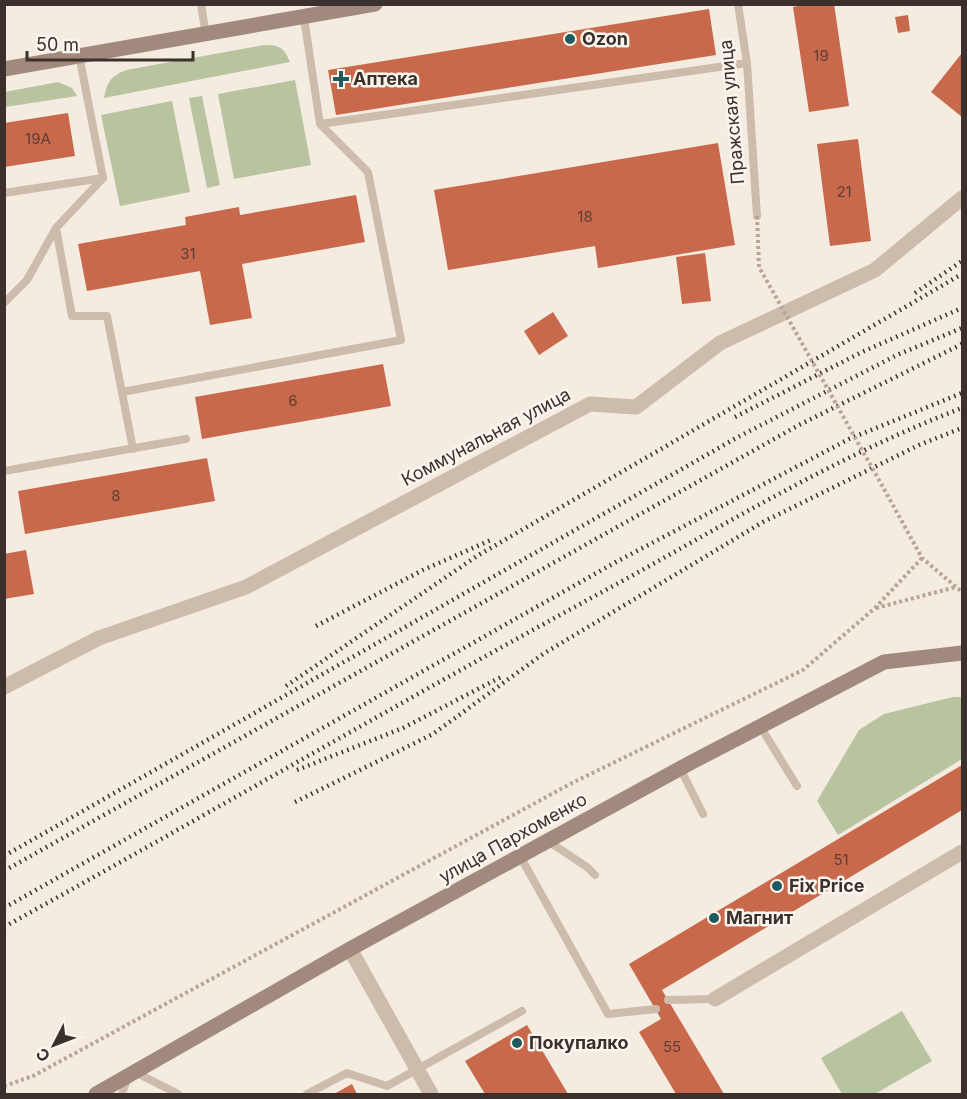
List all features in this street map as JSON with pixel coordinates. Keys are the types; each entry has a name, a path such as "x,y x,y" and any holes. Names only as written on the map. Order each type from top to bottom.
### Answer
{"street":[{"path":"4,69 206,36 375,4"},
{"name":"Коммунальная улица","path":"4,687 99,638 246,587 590,404 636,407 720,343 875,270 963,198"},
{"name":"улица Пархоменко","path":"96,1095 350,949 548,840 680,768 884,662 963,653"},
{"path":"714,999 963,852"},
{"path":"350,949 431,1095"}],"lane":[{"path":"201,4 206,36"},
{"name":"Пражская улица","path":"738,4 747,63 757,216"},
{"path":"122,392 401,340 368,172 320,124 304,18"},
{"path":"79,55 103,178"},
{"path":"320,124 747,63"},
{"path":"4,193 103,178"},
{"path":"4,303 27,280 56,228 103,178"},
{"path":"56,228 72,316 107,316 133,449"},
{"path":"4,471 186,439"},
{"path":"760,726 797,786"},
{"path":"680,768 704,814"},
{"path":"548,840 595,875"},
{"path":"520,856 608,1014 656,1009"},
{"path":"668,1000 714,999"},
{"path":"307,1095 347,1073 387,1086 522,1011"},
{"path":"122,1095 132,1076 178,1095"}],"path":[{"path":"757,216 759,267 922,558 963,592"},
{"path":"4,1086 33,1076 572,783 803,670 875,608 922,558"},
{"path":"875,608 956,588"}],"green space":[{"path":"264,45 280,48 286,53 290,62 104,98 110,80 126,70"},
{"path":"295,80 311,165 234,179 218,94"},
{"path":"58,82 72,88 77,96 5,107 5,92"},
{"path":"202,96 220,185 207,188 189,98"},
{"path":"172,101 190,192 120,206 101,115"},
{"path":"953,697 962,697 962,759 838,835 817,801 859,730 884,714"},
{"path":"902,1011 932,1061 875,1094 842,1094 821,1058"}],"building":[{"path":"807,4 834,4 849,106 809,112 793,7"},
{"path":"709,9 716,55 336,115 328,70"},
{"path":"908,15 910,31 898,33 895,17"},
{"path":"962,53 962,117 931,92"},
{"path":"68,113 75,156 4,167 4,123"},
{"path":"858,139 871,241 830,246 817,144"},
{"path":"718,143 735,245 598,268 595,246 448,270 434,190"},
{"path":"356,195 365,242 242,264 252,318 210,325 200,271 87,291 78,244 186,225 185,217 239,207 240,215"},
{"path":"705,253 711,301 682,304 676,257"},
{"path":"553,312 568,336 539,355 524,331"},
{"path":"383,364 391,406 202,439 195,397"},
{"path":"207,458 215,501 25,534 18,491"},
{"path":"26,550 34,594 4,599 4,554"},
{"path":"962,765 962,810 662,990 724,1094 676,1094 639,1032 661,1019 629,964"},
{"name":"Покупалко","path":"527,1025 568,1094 485,1094 465,1061"},
{"path":"352,1084 357,1094 334,1094"}],"railway":[{"path":"915,293 962,261"},
{"path":"286,686 477,556 962,274"},
{"path":"735,417 862,352 962,308"},
{"path":"4,856 738,437 897,355 962,328"},
{"path":"4,871 799,425 962,344"},
{"path":"4,908 616,562 849,439 962,393"},
{"path":"4,927 750,510 875,445 962,408"},
{"path":"295,802 433,734 543,654 763,522 919,445 962,428"},
{"path":"316,626 423,570 491,540"},
{"path":"297,770 403,728 501,677"}],"place":[{"name":"Ozon","path":"570,39"},
{"name":"Аптека","path":"341,79"},
{"name":"Fix Price","path":"777,886"},
{"name":"Магнит","path":"714,918"},
{"name":"Покупалко","path":"517,1043"}]}
